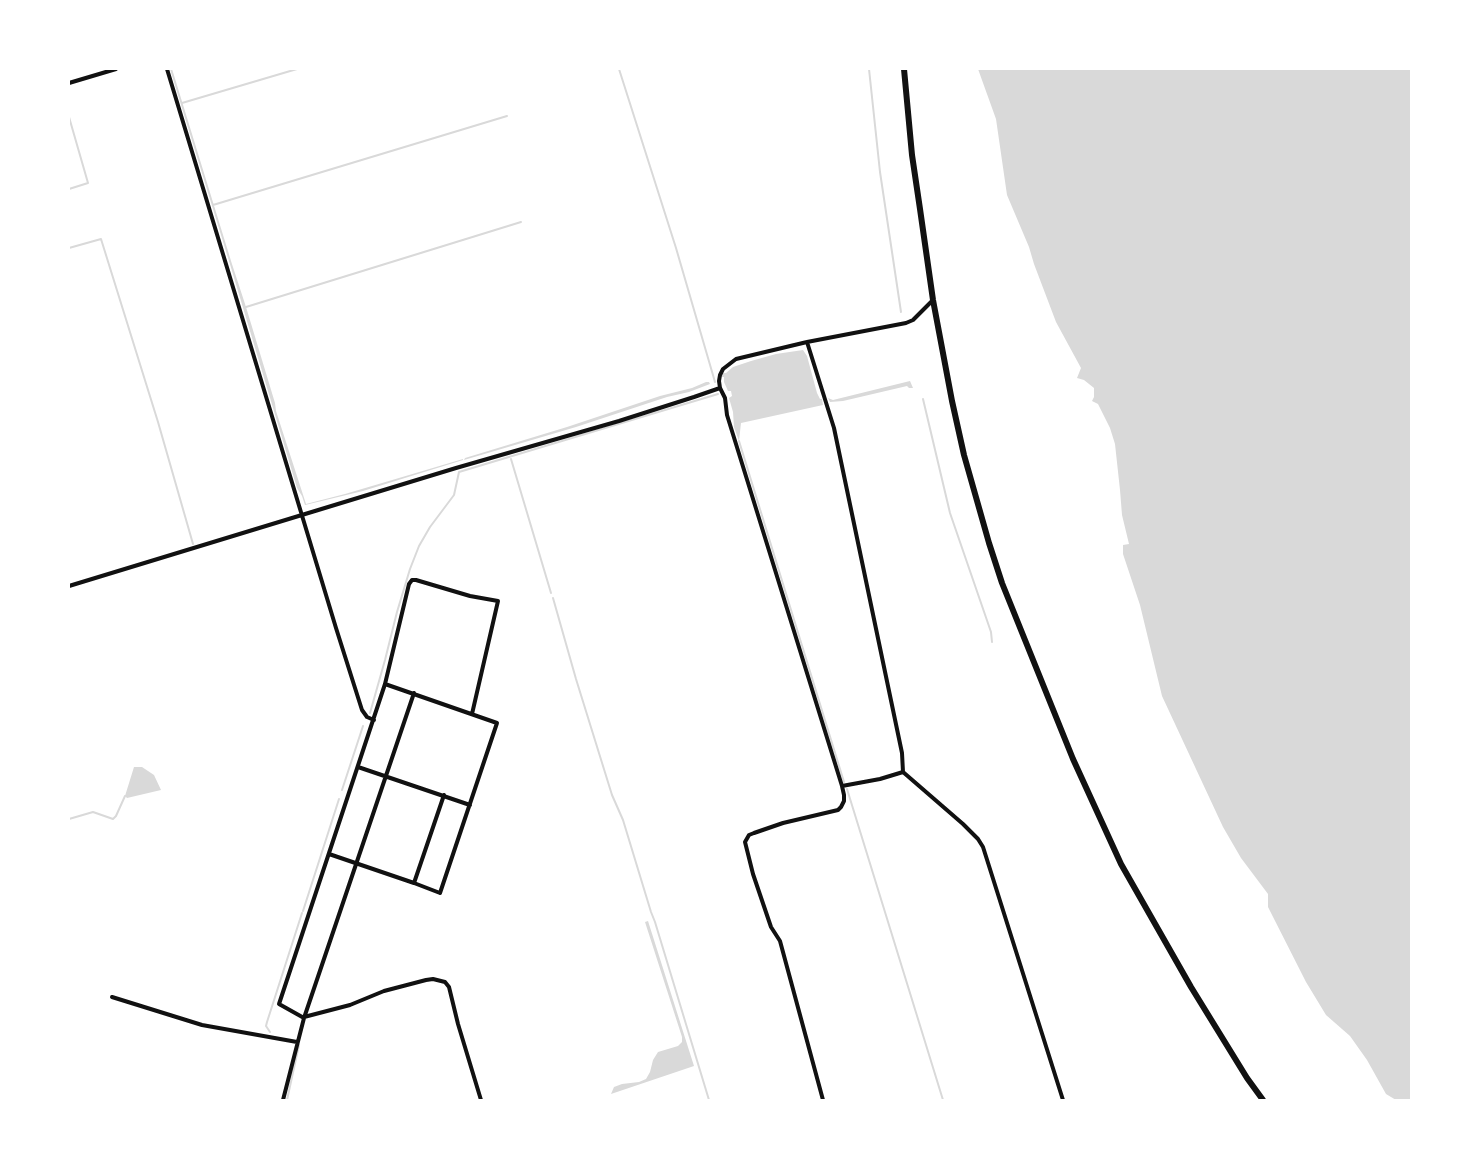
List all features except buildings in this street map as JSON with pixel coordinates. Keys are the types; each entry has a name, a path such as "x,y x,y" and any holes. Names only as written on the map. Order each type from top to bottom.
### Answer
{"highway":[{"path":"904,69 912,155 933,300 952,401 964,455 1002,583 1073,759 1120,864 1191,987 1263,1100"}],"street":[{"path":"69,83 116,69"},
{"path":"167,69 362,710 374,720"},
{"path":"823,1100 780,941 771,927 753,874 746,842 749,835 754,833 783,823 838,810 844,801 842,786 730,426 719,381 723,369 736,360 807,342 906,323 913,320 933,300"},
{"path":"807,342 834,428 902,753 903,772 963,824 983,847 1063,1100"},
{"path":"69,586 456,468 619,421 720,388"},
{"path":"472,714 498,601 411,580 386,684 279,1004 304,1018 350,1005 384,991 426,980 445,982 449,987 481,1100"},
{"path":"329,854 440,893 470,804 497,723 386,684"},
{"path":"283,1100 304,1018 414,693"},
{"path":"358,767 470,804"},
{"path":"842,786 903,772"},
{"path":"414,883 444,795"},
{"path":"112,997 202,1025 297,1042"}],"shaded area":[{"path":"978,69 1411,69 1411,1100 1396,1100 1386,1094 1350,1036 1326,1015 1306,982 1268,907 1268,894 1241,858 1223,827 1162,696 1140,605 1123,554 1123,545 1129,544 1122,515 1115,444 1098,404 1092,401 1094,388 1084,380 1077,378 1081,368 1056,322 1029,247 1007,195 996,119"},
{"path":"229,261 231,261 246,307 306,504 463,460 363,491 305,505 297,488"},
{"path":"803,350 823,405 741,423 739,441 729,398 732,396 731,391 728,391 724,377 721,377 722,373 751,361"},
{"path":"910,381 913,388 907,386 843,401 830,402 828,398 833,400"},
{"path":"706,382 710,384 464,460 465,458"},
{"path":"134,767 142,767 154,775 161,790 127,798 125,796"},
{"path":"648,921 694,1066 611,1094 614,1087 646,1079 658,1052 678,1046 682,1042 645,922"}],"waterway":[{"path":"171,69 230,261"},
{"path":"182,103 297,69"},
{"path":"619,69 676,248 715,382"},
{"path":"869,69 880,172 901,312"},
{"path":"213,205 507,116"},
{"path":"69,117 88,183 69,189"},
{"path":"246,307 521,222"},
{"path":"69,248 101,239 193,544"},
{"path":"370,713 410,569 430,527 454,495 459,472 718,394"},
{"path":"923,399 950,513 991,632 992,642"},
{"path":"739,441 844,782"},
{"path":"511,459 551,593"},
{"path":"553,598 612,795 623,820 709,1100"},
{"path":"342,790 363,726"},
{"path":"847,789 943,1100"},
{"path":"69,819 93,812 113,819 125,796"},
{"path":"303,911 339,799"},
{"path":"270,1032 266,1026 267,1022 302,913"},
{"path":"287,1100 299,1045"}]}
